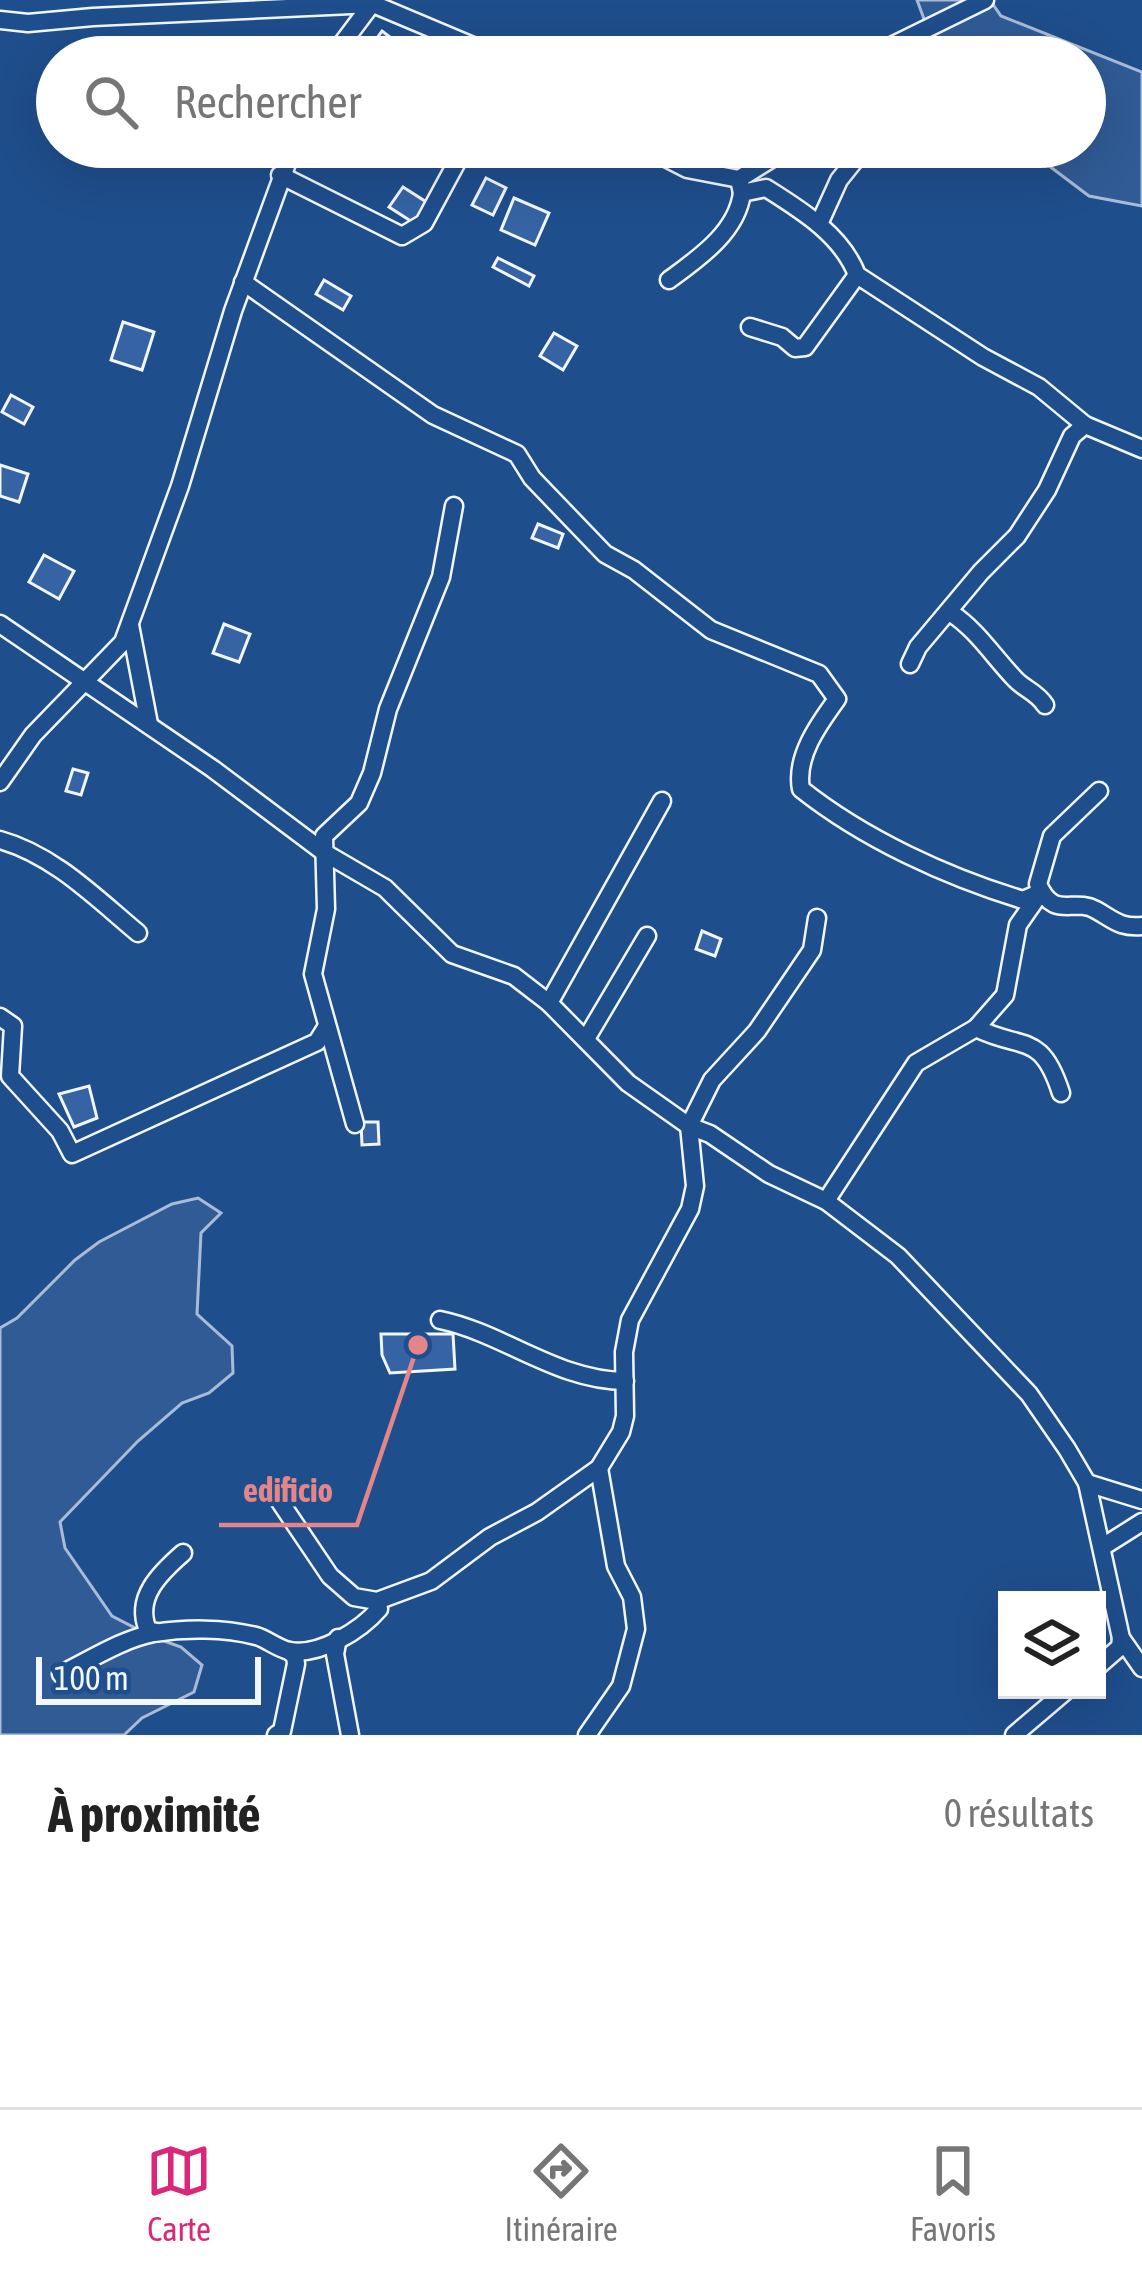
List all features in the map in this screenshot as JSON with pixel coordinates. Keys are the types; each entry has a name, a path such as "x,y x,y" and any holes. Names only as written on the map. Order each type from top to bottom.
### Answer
{"street":[{"path":"912,36 985,0"},
{"path":"0,20 57,22 373,2 451,36"},
{"path":"348,36 373,2"},
{"path":"0,782 33,735 123,642 180,486 283,168"},
{"path":"280,175 402,236 424,223 454,168"},
{"path":"685,168 741,186 766,188 818,224 850,256 857,275 983,357 1039,387 1085,425 1142,449"},
{"path":"669,280 721,237 740,209 741,186 764,168"},
{"path":"818,224 849,168"},
{"path":"750,327 782,337 796,348 805,347 857,275"},
{"path":"243,282 433,415 517,454 532,478 605,554 634,570 711,631 819,674 837,699 817,727 798,773 801,789 814,800 884,841 983,887 1023,899 1041,892"},
{"path":"910,664 918,647 1017,536 1047,490 1072,436 1085,425"},
{"path":"355,1124 313,974 326,909 324,836 359,803 372,773 388,709 441,577 454,506"},
{"path":"951,613 988,644 1018,682 1038,694 1045,705"},
{"path":"0,624 149,724 326,853 385,887 452,954 502,970 549,1003 628,1083 689,1126 826,1202 898,1256 1029,1394 1087,1483 1121,1639 1142,1668"},
{"path":"130,624 149,724"},
{"path":"1099,791 1052,836 1038,875 1041,892 1059,908 1093,908 1120,926 1142,926"},
{"path":"549,1003 662,801"},
{"path":"0,840 62,869 138,933"},
{"path":"826,1202 916,1063 976,1028 1005,995 1018,925 1041,892"},
{"path":"272,1490 330,1576 354,1597 377,1600 430,1581 599,1468 621,1432 630,1320 689,1209 695,1186 689,1126 712,1080 757,1031 812,950 817,918"},
{"path":"586,1039 647,936"},
{"path":"0,1018 13,1026 10,1076 60,1131 72,1154 317,1042 327,1025"},
{"path":"976,1028 999,1039 1016,1037 1045,1055 1061,1093"},
{"path":"440,1320 466,1325 557,1366 608,1381 625,1381"},
{"path":"587,1735 621,1686 636,1629 632,1597 616,1566 599,1468"},
{"path":"1087,1483 1142,1500"},
{"path":"1103,1546 1142,1522"},
{"path":"156,1633 144,1623 149,1590 183,1553"},
{"path":"289,1651 315,1649 338,1639 380,1609 377,1600"},
{"path":"61,1674 135,1637 204,1630 258,1636 295,1656 282,1731 276,1735"},
{"path":"338,1639 335,1654 350,1735"},
{"path":"1106,1659 1120,1647 1121,1639"},
{"path":"1014,1735 1056,1699"}],"shaded area":[{"path":"917,0 990,0 1001,16 1051,36 930,36"},
{"path":"1106,58 1142,72 1142,206 1089,196 1052,168 1106,168"},
{"path":"198,1198 221,1213 201,1233 197,1314 232,1346 233,1373 209,1393 182,1403 60,1522 65,1548 112,1616 181,1647 202,1665 194,1692 142,1718 124,1735 0,1735 0,1328 99,1242 172,1204"}],"building":[{"path":"486,178 506,188 493,215 472,205"},
{"path":"403,187 431,205 417,225 389,207"},
{"path":"514,198 549,213 535,245 501,230"},
{"path":"498,258 534,276 529,286 493,267"},
{"path":"324,280 351,296 343,310 316,294"},
{"path":"123,322 154,332 142,370 111,360"},
{"path":"554,333 577,346 563,370 540,356"},
{"path":"11,395 33,407 24,424 2,412"},
{"path":"0,465 28,474 19,502 0,496"},
{"path":"538,524 563,534 558,548 532,538"},
{"path":"44,555 74,571 59,599 29,582"},
{"path":"224,624 250,634 239,662 213,653"},
{"path":"73,769 88,773 81,795 66,791"},
{"path":"702,931 721,939 715,956 696,949"},
{"path":"89,1086 97,1118 74,1127 59,1094"},
{"path":"361,1122 378,1122 379,1144 362,1145"},
{"path":"381,1334 453,1334 455,1369 390,1373 382,1355"}],"place":[{"name":"edificio","path":"418,1345"}]}
